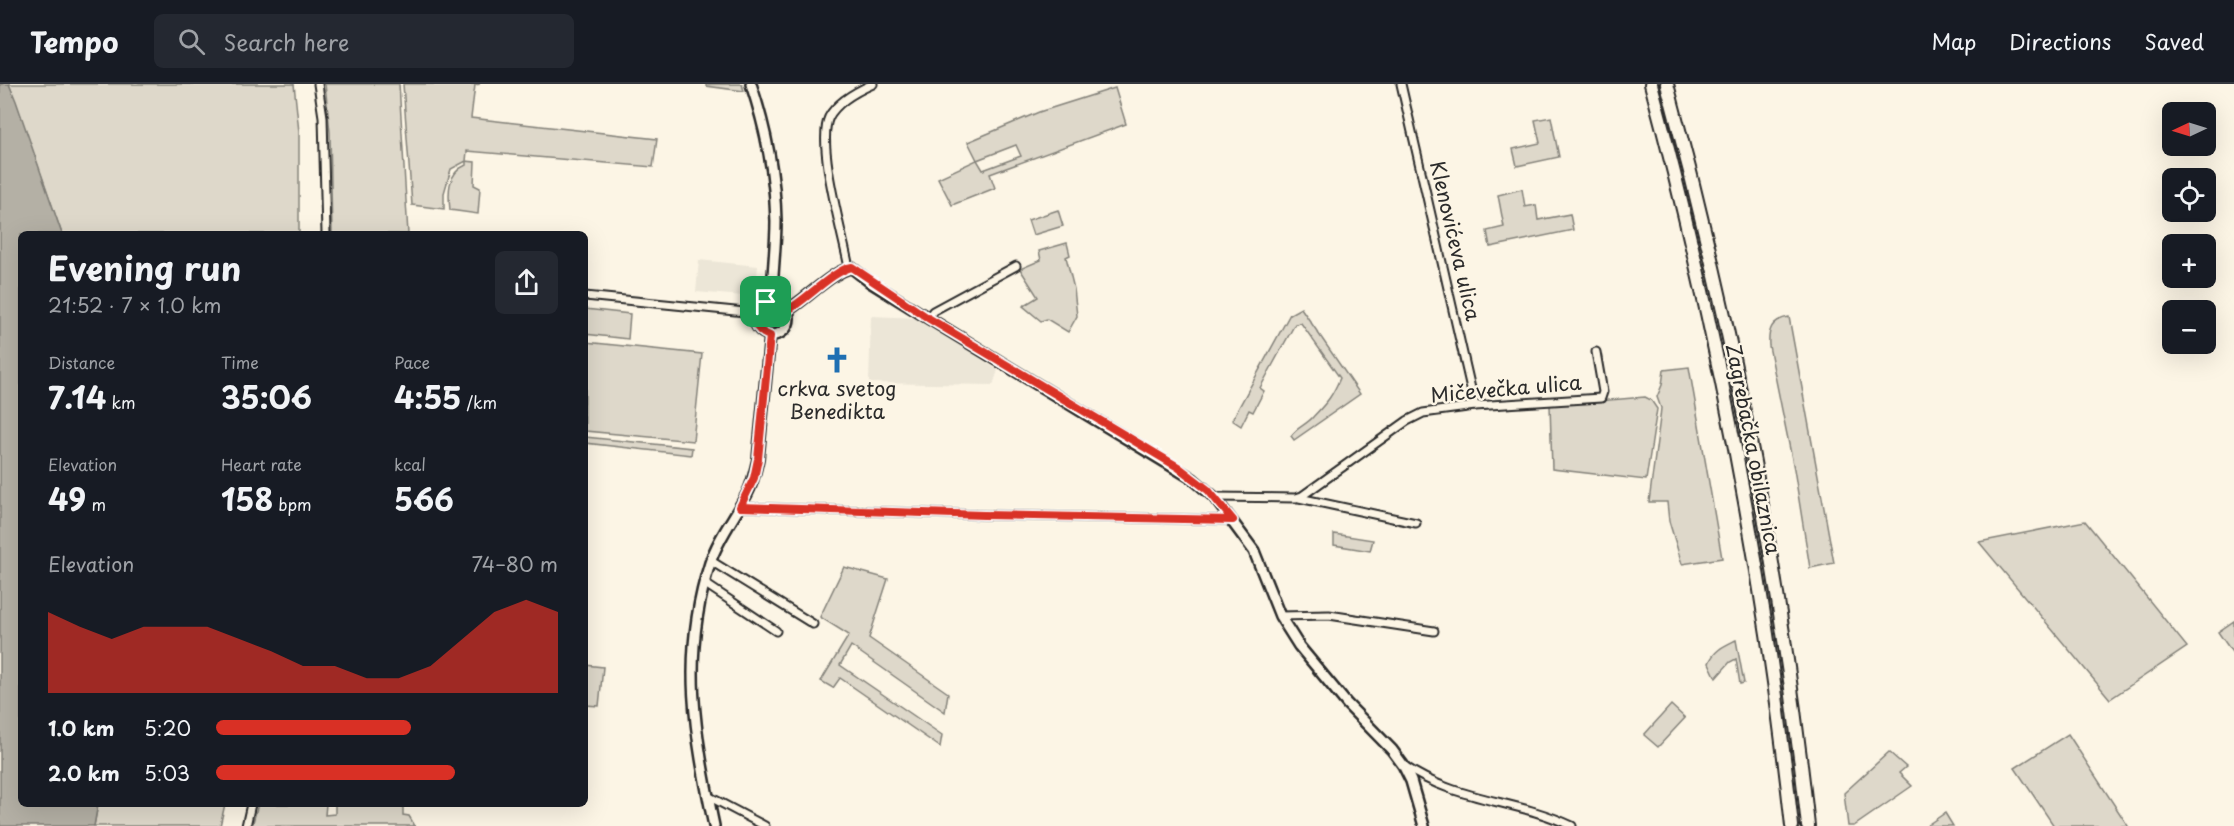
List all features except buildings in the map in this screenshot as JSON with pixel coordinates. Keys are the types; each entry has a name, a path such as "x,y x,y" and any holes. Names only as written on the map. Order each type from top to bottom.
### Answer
{"highway":[{"name":"Zagrebačka obilaznica","path":"1651,84 1696,263 1734,440 1775,691 1792,826"},
{"name":"Zagrebačka obilaznica","path":"1667,84 1723,310 1753,457 1791,689 1808,826"}],"street":[{"path":"318,84 324,141 326,231"},
{"path":"751,84 767,138 771,166 776,220 772,301"},
{"path":"849,268 836,210 825,133 830,116 835,109 845,100 873,84"},
{"name":"Klenovićeva ulica","path":"1401,84 1475,406"},
{"path":"928,318 933,311 1016,266"},
{"path":"788,310 836,273 849,268 855,269 870,282 928,318 1178,467 1214,497 1233,520 1254,551 1280,616 1299,646 1403,765 1440,786 1535,811 1572,826"},
{"path":"588,296 755,314"},
{"path":"772,301 782,304 788,310 788,326 779,334 770,336 757,327 755,314 763,303 772,301"},
{"path":"714,826 697,739 692,675 704,583 711,561 754,478 758,459 770,336"},
{"name":"Mičevečka ulica","path":"1296,498 1423,412 1475,406 1601,398 1603,392 1596,352"},
{"path":"1214,497 1296,498 1416,524"},
{"path":"740,507 1233,520"},
{"path":"711,561 813,624"},
{"path":"704,583 776,631"},
{"path":"1280,616 1329,615 1434,631"},
{"path":"1403,765 1424,826"},
{"path":"708,796 765,826"},
{"path":"246,826 250,807"}],"shaded area":[{"path":"0,84 9,84 61,231 18,231 18,807 97,807 94,826 0,826"},
{"path":"9,84 294,84 299,132 299,231 61,231"},
{"path":"325,84 399,84 408,231 332,231 330,132"},
{"path":"403,84 480,84 475,85 471,118 657,139 653,167 467,151 466,161 451,169 444,193 444,209 412,205"},
{"path":"706,84 742,84 744,91 706,86"},
{"path":"1115,88 1126,124 990,174 995,188 952,205 938,178 977,160 968,142 1039,112","holes":["1016,145 1021,156 983,170 977,160"]},
{"path":"1551,117 1559,157 1517,166 1513,149 1540,143 1535,120"},
{"path":"466,161 475,162 474,185 480,188 478,214 450,210 450,184 455,173 466,165"},
{"path":"1522,189 1525,207 1536,205 1538,220 1570,214 1573,230 1490,247 1487,231 1504,227 1498,195"},
{"path":"1058,210 1063,226 1033,235 1028,220"},
{"path":"1067,243 1070,255 1066,257 1074,289 1077,316 1068,332 1047,319 1041,321 1023,306 1038,297 1020,269 1041,260 1039,251"},
{"path":"699,260 758,266 755,297 696,292"},
{"path":"773,305 778,306 784,312 784,322 778,328 773,329 768,328 762,322 761,317 762,312 768,306"},
{"path":"1301,308 1360,394 1294,440 1291,436 1326,403 1340,378 1301,323 1295,324 1260,388 1264,391 1253,412 1249,410 1241,426 1232,420 1290,314"},
{"path":"588,309 630,314 628,339 588,334"},
{"path":"871,316 919,318 998,370 993,385 869,383"},
{"path":"1789,317 1834,563 1810,568 1794,469 1769,346 1769,335 1774,323"},
{"path":"588,342 702,354 693,441 588,431"},
{"path":"1689,367 1722,558 1682,564 1669,521 1667,502 1649,502 1661,408 1657,397 1662,385 1664,370"},
{"path":"1645,397 1651,400 1657,409 1646,480 1552,469 1550,405"},
{"path":"588,437 692,448 691,455 588,443"},
{"path":"2085,521 2187,647 2110,699 1979,542"},
{"path":"1334,534 1373,540 1370,551 1334,545"},
{"path":"844,567 888,579 869,638 948,693 945,712 851,646 840,665 942,735 940,747 840,678 833,688 821,681 849,635 820,617"},
{"path":"2234,621 2234,655 2218,632"},
{"path":"1736,640 1744,683 1740,684 1736,659 1730,662 1716,678 1709,663 1724,646"},
{"path":"588,665 603,667 599,706 588,705"},
{"path":"1671,705 1685,718 1658,747 1644,735"},
{"path":"2068,734 2128,826 2054,826 2015,768"},
{"path":"1889,752 1906,767 1899,773 1912,786 1854,826 1848,826 1844,793"},
{"path":"97,807 224,807 220,826 94,826"},
{"path":"257,807 326,807 325,815 335,814 335,807 403,807 403,815 409,816 415,826 252,826"},
{"path":"1945,813 1953,826 1926,826"}],"place":[{"name":"crkva svetog Benedikta","path":"837,360"}],"route":[{"path":"852,267 870,282 928,318 1178,467 1208,490 1233,520 740,507 754,478 758,459 770,336 757,327 755,314 766,302 777,302 788,310 836,273 852,267"}]}
